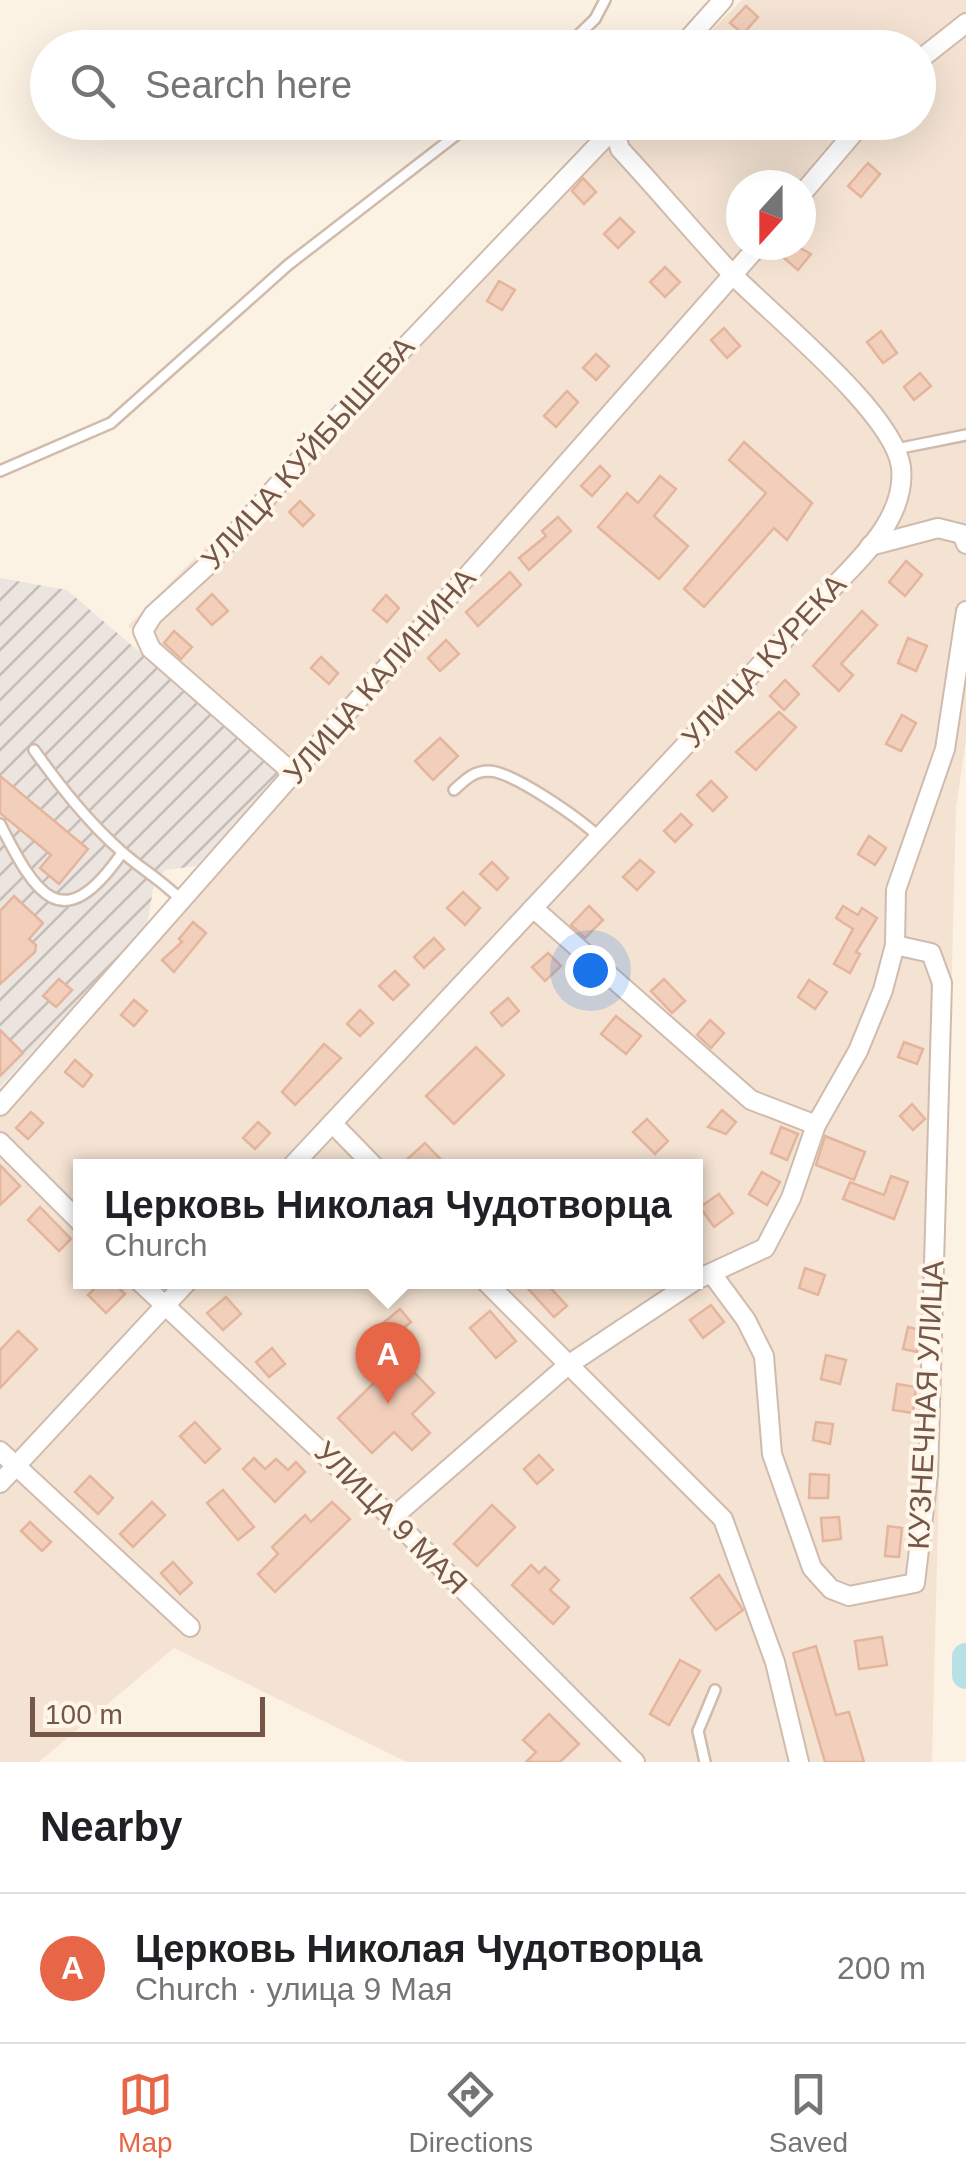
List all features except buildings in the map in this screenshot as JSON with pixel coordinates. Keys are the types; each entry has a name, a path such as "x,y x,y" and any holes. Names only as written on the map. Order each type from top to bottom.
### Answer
{"street":[{"path":"696,30 723,0"},
{"path":"936,47 966,23"},
{"name":"УЛИЦА КУЙБЫШЕВА","path":"294,774 151,650 143,632 153,615 208,565 348,406 603,140"},
{"path":"618,140 620,149 733,274 842,378 896,449"},
{"path":"816,177 848,140"},
{"name":"УЛИЦА КАЛИНИНА","path":"0,1106 745,260"},
{"name":"УЛИЦА КУРЕКА","path":"299,1159 870,546 896,509 901,468 896,449"},
{"path":"870,546 938,528 962,534 966,544"},
{"path":"703,1278 764,1248 786,1211 816,1126 858,1051 884,990 895,945 896,890 944,749 966,610"},
{"path":"533,908 751,1100 816,1126"},
{"name":"КУЗНЕЧНАЯ УЛИЦА","path":"703,1282 746,1320 764,1356 772,1454 812,1568 830,1589 848,1596 915,1583 928,1474 942,983 931,953 895,945"},
{"path":"332,1123 367,1159"},
{"path":"0,1142 73,1215"},
{"name":"УЛИЦА 9 МАЯ","path":"147,1289 392,1518 635,1762"},
{"path":"0,1483 180,1289"},
{"path":"493,1289 723,1519 776,1662 799,1762"},
{"path":"392,1518 568,1366 685,1289"},
{"path":"0,1452 190,1627"}],"lane":[{"path":"584,30 605,0"},
{"path":"0,471 111,423 288,265 450,140"},
{"path":"896,449 966,434"},
{"path":"34,750 71,800 122,852 158,877 182,901"},
{"path":"454,790 474,772 494,771 571,810 599,837"},
{"path":"0,824 28,878 43,894 64,900 89,894 122,852"},
{"path":"705,1762 698,1731 715,1690"}],"shaded area":[{"path":"742,0 966,0 966,740 956,808 932,1762 407,1762 174,1648 39,1762 0,1762 0,1100 304,774 128,626 605,140 936,140 936,30 712,30"},
{"path":"0,578 67,590 282,774 196,866 165,870 154,883 147,926 0,1087"}],"waterway":[{"path":"966,1657 966,1675"}],"place":[{"name":"Церковь Николая Чудотворца","path":"388,1404"}]}
